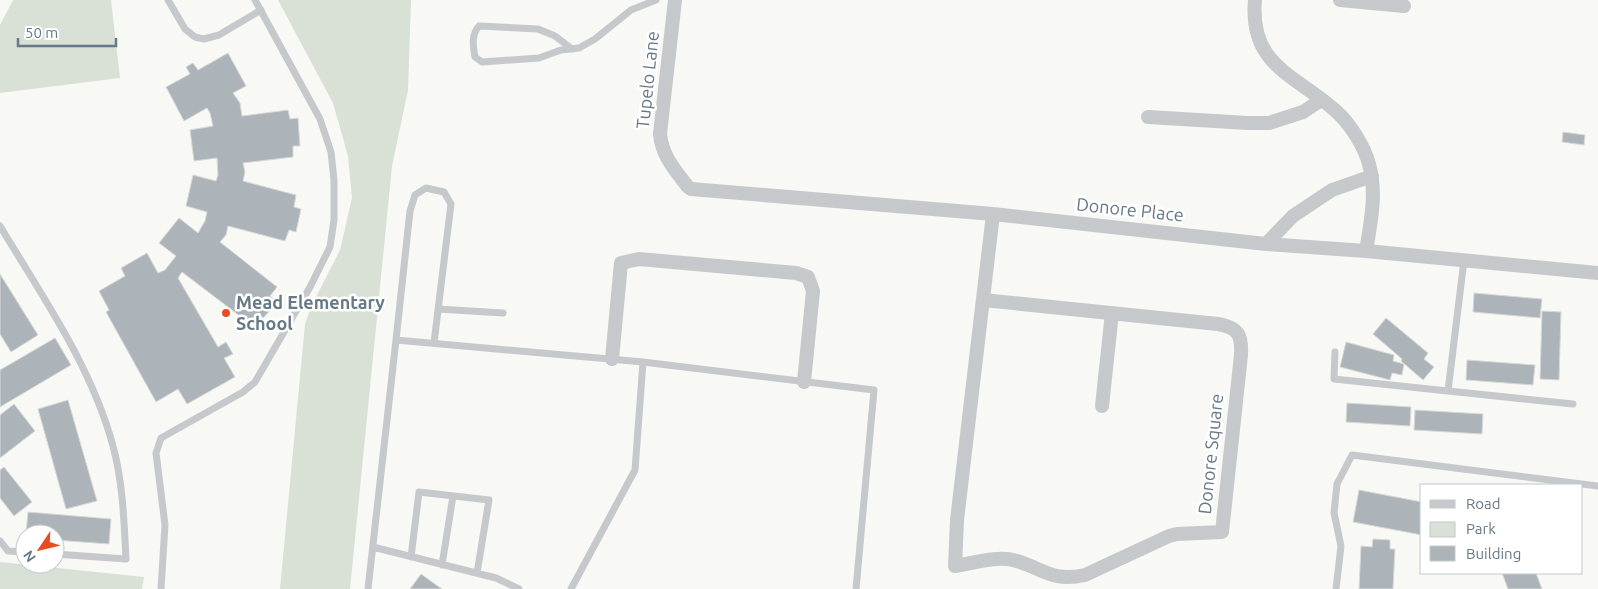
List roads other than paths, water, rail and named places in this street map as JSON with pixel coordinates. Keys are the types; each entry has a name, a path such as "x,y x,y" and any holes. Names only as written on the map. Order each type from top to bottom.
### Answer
{"street":[{"name":"Tupelo Lane","path":"670,163 661,145 660,134 675,0"},
{"path":"1254,0 1254,22 1258,39 1266,55 1283,72 1337,112 1358,139 1372,176 1374,199 1366,251"},
{"path":"1340,0 1404,6"},
{"path":"1148,117 1269,123 1303,112 1321,100"},
{"name":"Donore Place","path":"670,163 688,187 692,189 993,214 1266,244 1366,251 1598,273"},
{"path":"1266,244 1293,216 1332,190 1372,176"},
{"name":"Donore Square","path":"983,300 1227,326 1239,334 1242,340 1222,532 1177,534 1084,575 1065,578 1054,576 1017,561 994,560 955,566 957,520 993,214"},
{"path":"612,359 621,263 639,259 796,273 808,277 813,291 804,382"},
{"path":"1102,406 1112,313"}],"lane":[{"path":"168,0 185,29 195,38 204,39 212,38 261,10"},
{"path":"161,589 165,524 156,453 161,438 243,392 255,382 310,287 330,248 334,212 334,180 331,152 320,119 255,0"},
{"path":"572,49 555,36 538,29 479,26 474,31 473,46 475,58 482,62 539,58 561,50 572,49 579,48 588,44 631,10 656,0"},
{"path":"368,589 410,210 415,195 426,188 444,192 451,204 434,344"},
{"path":"0,226 68,338 95,392 113,446 124,506 126,559 65,555"},
{"path":"1448,391 1464,260"},
{"path":"438,309 503,313"},
{"path":"396,340 643,362 874,390 856,589"},
{"path":"1335,352 1334,379 1573,404"},
{"path":"571,589 635,470 643,362"},
{"path":"1336,589 1341,546 1334,513 1337,484 1352,456 1582,484"},
{"path":"1583,484 1598,486"},
{"path":"411,557 419,492 489,500 476,573"},
{"path":"442,565 453,496"},
{"path":"0,541 8,551 15,551"},
{"path":"373,547 496,578 519,589"}],"place":[{"name":"Mead Elementary School","path":"226,313"}]}
